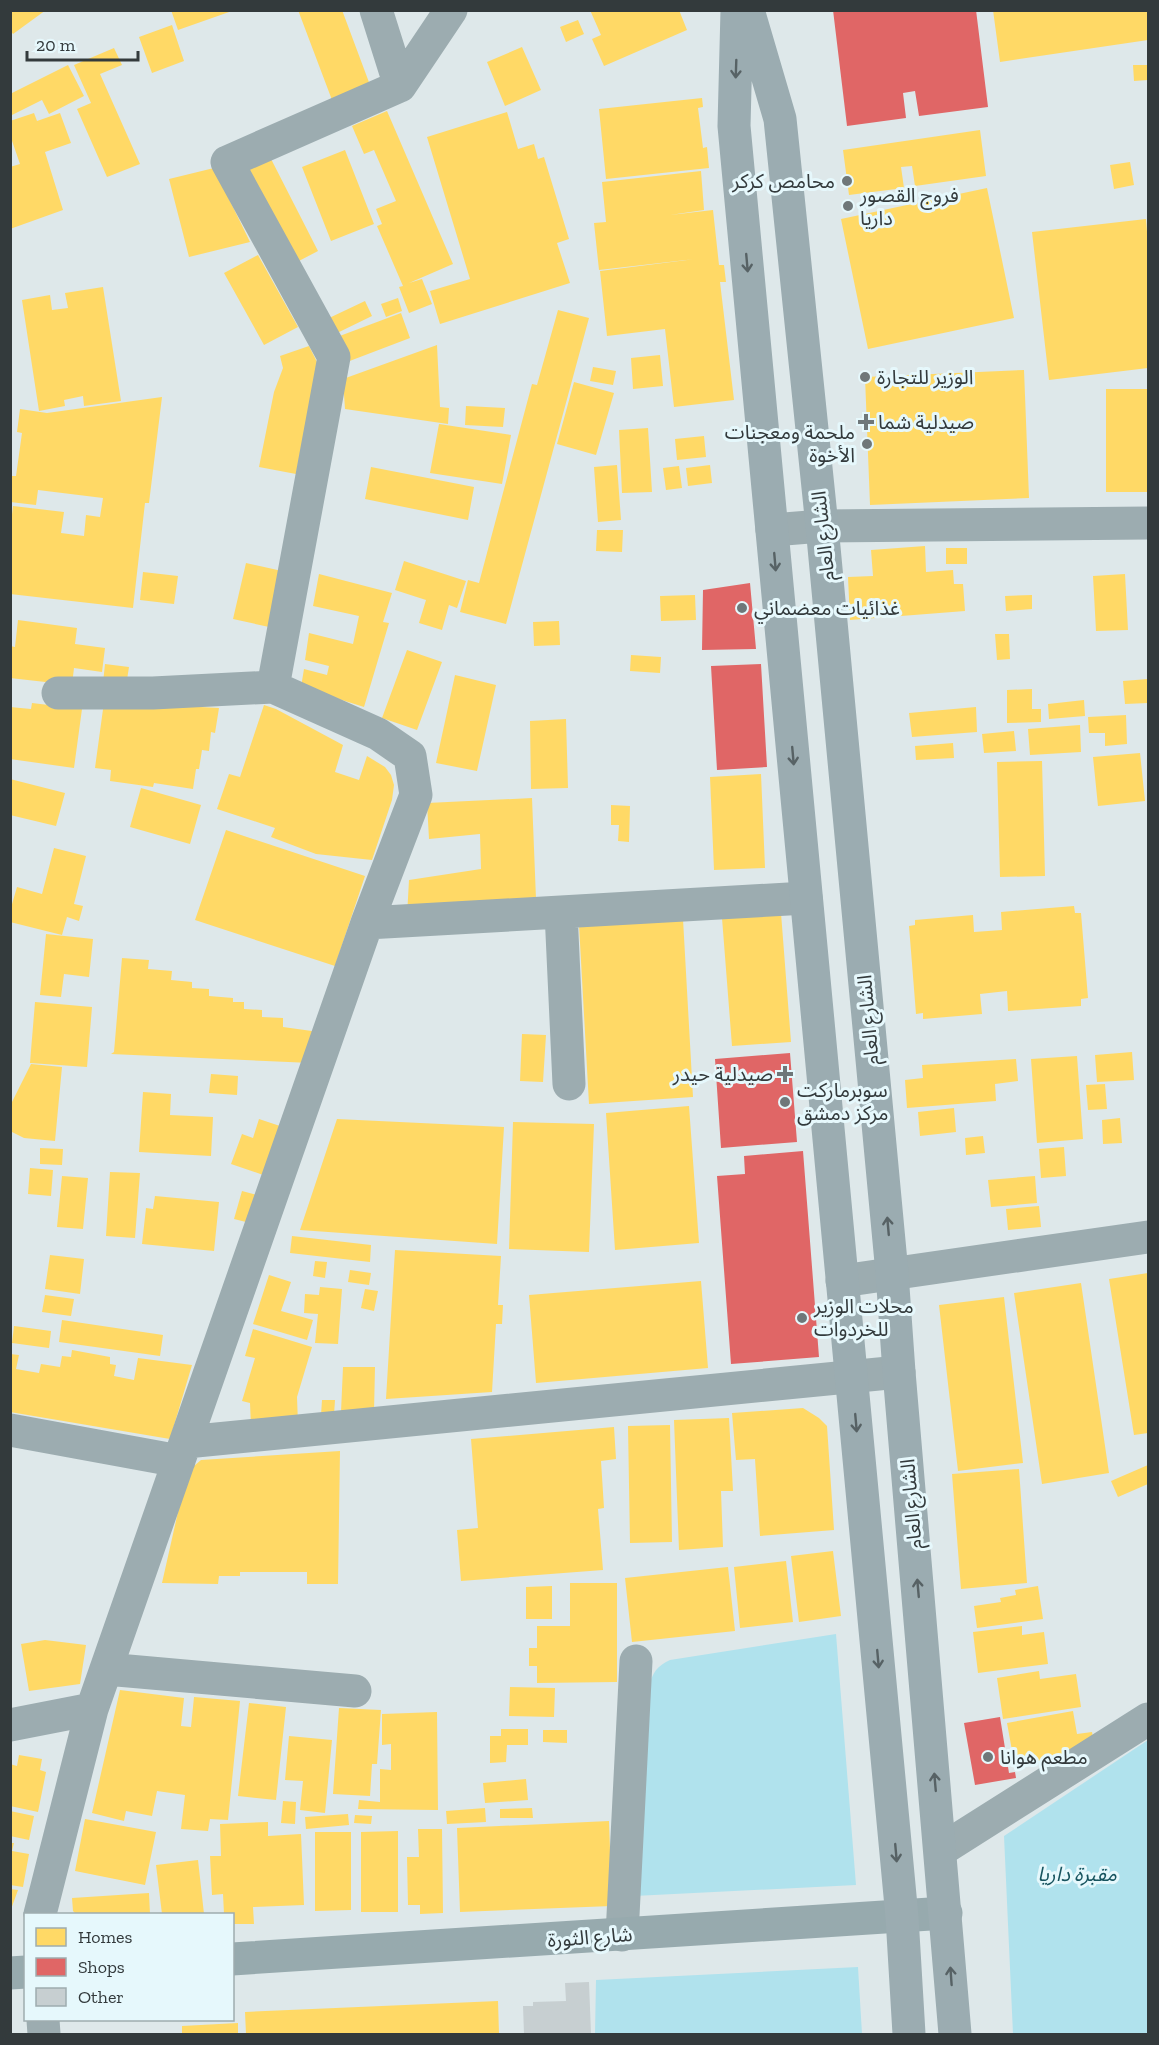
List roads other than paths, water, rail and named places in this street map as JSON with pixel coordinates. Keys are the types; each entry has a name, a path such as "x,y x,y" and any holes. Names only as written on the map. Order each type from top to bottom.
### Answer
{"main road":[{"path":"737,10 734,126 903,1917 909,2034"},
{"name":"الشارع العام","path":"748,10 780,119 822,526 892,1273 956,2034"},
{"name":"شارع الثورة","path":"234,1959 946,1913"}],"street":[{"path":"376,10 400,86"},
{"path":"273,687 334,357 227,162 400,86 451,10"},
{"path":"772,530 822,526 1149,523"},
{"path":"40,1913 92,1708 367,923 416,795 410,756 378,734 273,687 153,693 58,693"},
{"path":"367,923 806,898"},
{"path":"561,912 568,1084"},
{"path":"842,1281 1149,1237"},
{"path":"10,1430 183,1452 899,1372"},
{"path":"622,1935 636,1661"},
{"path":"106,1669 355,1691"},
{"path":"10,1725 92,1708"},
{"path":"941,1850 1149,1719"}],"place":[{"name":"محامص كركر","path":"847,181"},
{"name":"فروج القصور داريا","path":"848,206"},
{"name":"الوزير للتجارة","path":"865,377"},
{"name":"صيدلية شما","path":"866,422"},
{"name":"ملحمة ومعجنات الأخوة","path":"867,444"},
{"name":"غذائيات معضماني","path":"742,608"},
{"name":"صيدلية حيدر","path":"785,1074"},
{"name":"سوبرماركت مركز دمشق","path":"785,1102"},
{"name":"محلات الوزير للخردوات","path":"802,1318"},
{"name":"مطعم هوانا","path":"988,1757"}],"park label":[{"name":"مقبرة داريا","path":"1077,1874"}]}
